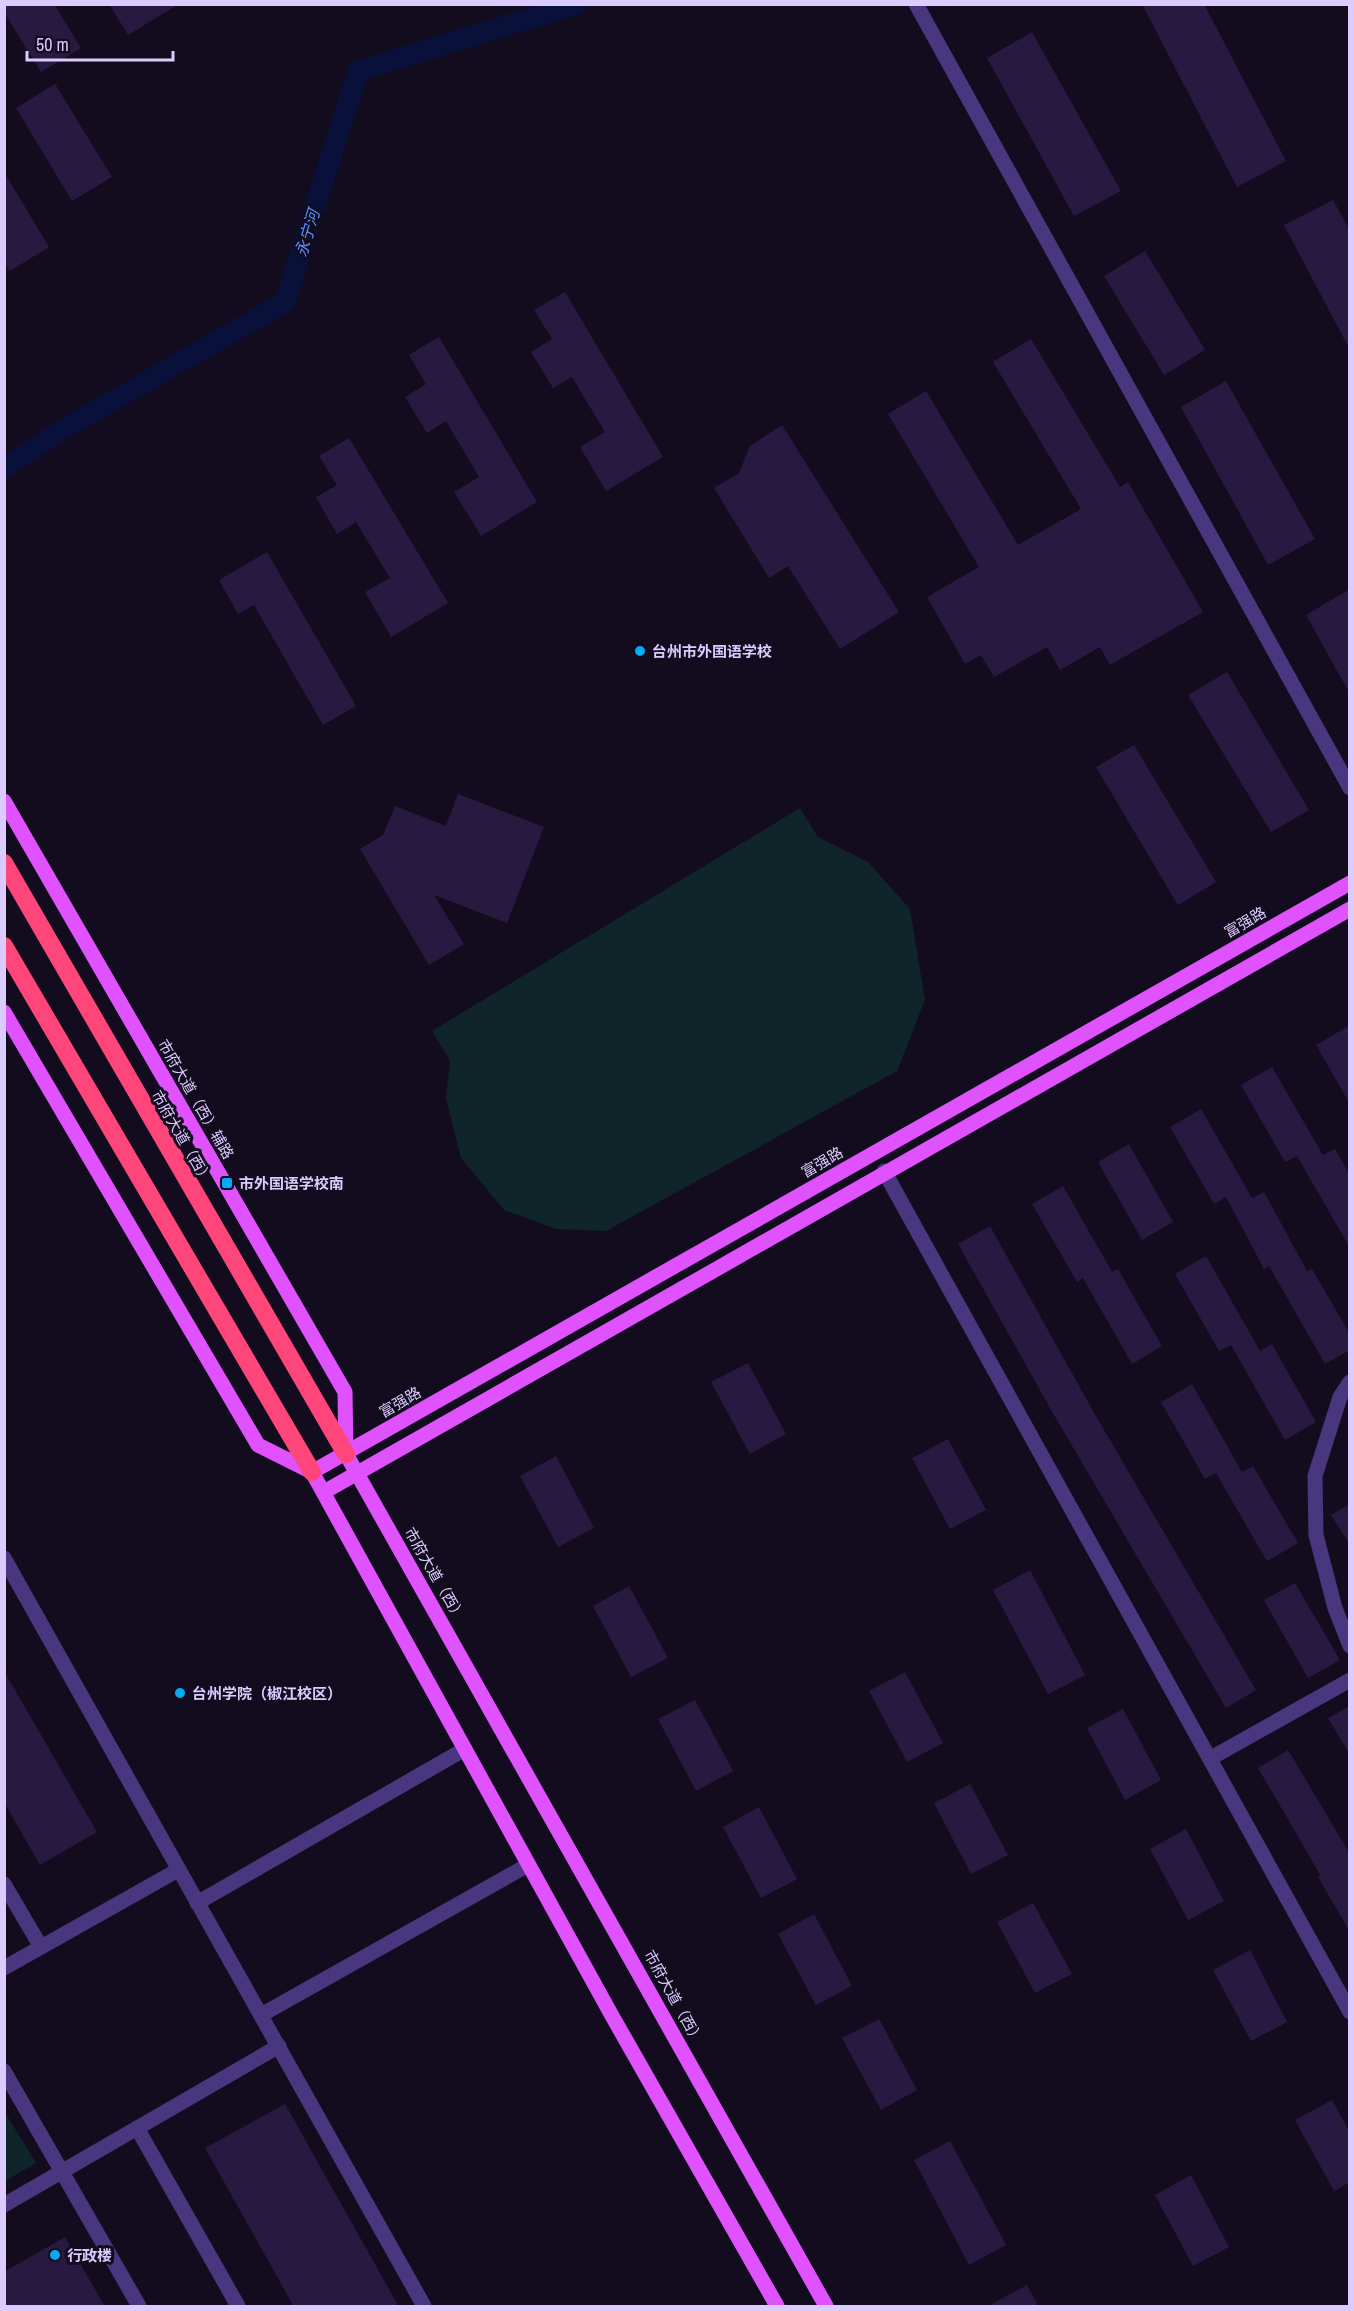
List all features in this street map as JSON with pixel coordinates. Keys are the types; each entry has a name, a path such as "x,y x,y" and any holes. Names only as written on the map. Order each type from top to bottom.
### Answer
{"highway":[{"name":"市府大道（西）","path":"4,863 345,1454"},
{"path":"4,945 312,1472"}],"main road":[{"name":"市府大道（西）辅路","path":"4,801 345,1392 345,1454"},
{"name":"富强路","path":"312,1472 1350,883"},
{"path":"324,1492 884,1171 1350,909"},
{"path":"4,1012 258,1445 312,1472 324,1492 528,1864 777,2307"},
{"name":"市府大道（西）","path":"345,1454 826,2307"}],"street":[{"path":"916,4 1350,788"},
{"path":"884,1171 1350,2012"},
{"path":"1350,1382 1340,1397 1316,1476 1316,1535 1335,1608 1350,1646"},
{"path":"4,1558 424,2307"},
{"path":"1211,1758 1350,1680"},
{"path":"197,1903 465,1749"},
{"path":"261,2015 528,1864"},
{"path":"4,1968 178,1870"},
{"path":"4,1884 41,1947"},
{"path":"4,2205 279,2046"},
{"path":"4,2070 64,2171 139,2307"},
{"path":"137,2127 238,2307"}],"green space":[{"path":"800,808 818,837 868,862 910,909 925,1000 897,1071 606,1231 556,1229 504,1210 461,1158 446,1098 450,1061 432,1031"},
{"path":"4,2111 36,2163 5,2181 4,2181"}],"building":[{"path":"4,4 54,4 81,48 41,72 4,12"},
{"path":"109,4 179,4 128,35"},
{"path":"1142,4 1204,4 1286,161 1237,187"},
{"path":"1032,32 1121,191 1074,216 987,58"},
{"path":"55,84 112,177 72,201 16,108"},
{"path":"4,172 49,247 10,271 4,262"},
{"path":"1333,200 1350,231 1350,350 1284,225"},
{"path":"1145,251 1205,350 1164,375 1104,276"},
{"path":"565,292 663,457 606,491 580,447 605,432 572,377 553,388 531,352 552,339 534,310"},
{"path":"439,337 537,502 481,536 454,492 479,477 446,421 427,433 405,397 426,384 409,355"},
{"path":"1031,339 1120,487 1128,482 1203,612 1110,665 1100,647 1060,670 1047,647 994,677 981,655 965,664 927,597 979,567 888,414 926,391 1018,545 1081,509 993,362"},
{"path":"1226,381 1315,539 1268,565 1181,407"},
{"path":"782,425 899,612 840,649 788,566 769,578 714,488 739,473 750,446"},
{"path":"349,438 448,603 391,637 365,592 390,578 356,522 337,534 316,497 337,485 319,456"},
{"path":"267,552 356,706 323,725 254,605 238,614 219,580"},
{"path":"1350,589 1350,694 1306,615"},
{"path":"1227,672 1309,810 1271,832 1188,695"},
{"path":"1134,745 1216,882 1178,905 1096,767"},
{"path":"458,794 544,827 507,923 434,895 464,944 429,965 360,849 383,835 395,806 446,826"},
{"path":"1350,1025 1350,1104 1316,1045"},
{"path":"1272,1067 1323,1155 1335,1149 1350,1175 1350,1248 1297,1156 1285,1162 1241,1085"},
{"path":"1201,1109 1252,1198 1264,1192 1307,1271 1312,1269 1350,1334 1350,1350 1325,1364 1269,1266 1264,1269 1226,1197 1214,1204 1170,1127"},
{"path":"1129,1144 1173,1222 1142,1240 1098,1162"},
{"path":"1063,1186 1112,1272 1118,1269 1162,1346 1132,1364 1083,1278 1077,1282 1032,1204"},
{"path":"990,1226 1093,1411 1256,1690 1226,1708 1054,1415 958,1244"},
{"path":"1206,1256 1260,1351 1272,1344 1316,1422 1285,1440 1231,1345 1219,1351 1175,1274"},
{"path":"748,1363 786,1434 750,1454 711,1382"},
{"path":"1192,1384 1242,1472 1253,1466 1298,1543 1267,1561 1216,1473 1205,1479 1161,1402"},
{"path":"948,1439 986,1510 950,1529 912,1458"},
{"path":"556,1456 594,1528 558,1547 520,1476"},
{"path":"1350,1504 1350,1545 1331,1515"},
{"path":"1030,1570 1085,1675 1048,1694 993,1590"},
{"path":"1295,1583 1340,1660 1308,1678 1264,1600"},
{"path":"629,1586 668,1658 631,1677 593,1606"},
{"path":"4,1671 97,1832 40,1865 4,1802"},
{"path":"905,1672 943,1743 907,1762 869,1691"},
{"path":"695,1700 733,1771 696,1791 658,1719"},
{"path":"1350,1706 1350,1755 1328,1718"},
{"path":"1123,1709 1161,1780 1125,1800 1087,1728"},
{"path":"1288,1750 1350,1854 1350,1932 1318,1877 1321,1876 1258,1768"},
{"path":"970,1784 1008,1855 971,1874 934,1803"},
{"path":"759,1807 797,1879 761,1898 723,1827"},
{"path":"1186,1829 1224,1901 1188,1920 1150,1849"},
{"path":"1033,1903 1072,1974 1035,1993 997,1922"},
{"path":"814,1914 852,1986 816,2005 778,1934"},
{"path":"1250,1950 1287,2022 1251,2041 1213,1970"},
{"path":"879,2019 917,2090 881,2110 842,2038"},
{"path":"1332,2100 1350,2133 1350,2182 1334,2191 1295,2120"},
{"path":"285,2104 399,2307 294,2307 205,2148"},
{"path":"950,2141 1006,2245 969,2265 914,2160"},
{"path":"1191,2175 1229,2247 1193,2266 1155,2195"},
{"name":"行政楼","path":"65,2237 105,2307 4,2307 4,2272"},
{"path":"1027,2285 1039,2307 986,2307"}],"waterway":[{"name":"永宁河","path":"4,468 60,431 285,302 358,71 577,4"}],"place":[{"name":"台州市外国语学校","path":"640,651"},
{"name":"市外国语学校南","path":"227,1183"},
{"name":"台州学院（椒江校区）","path":"180,1693"},
{"name":"行政楼","path":"55,2255"}]}
